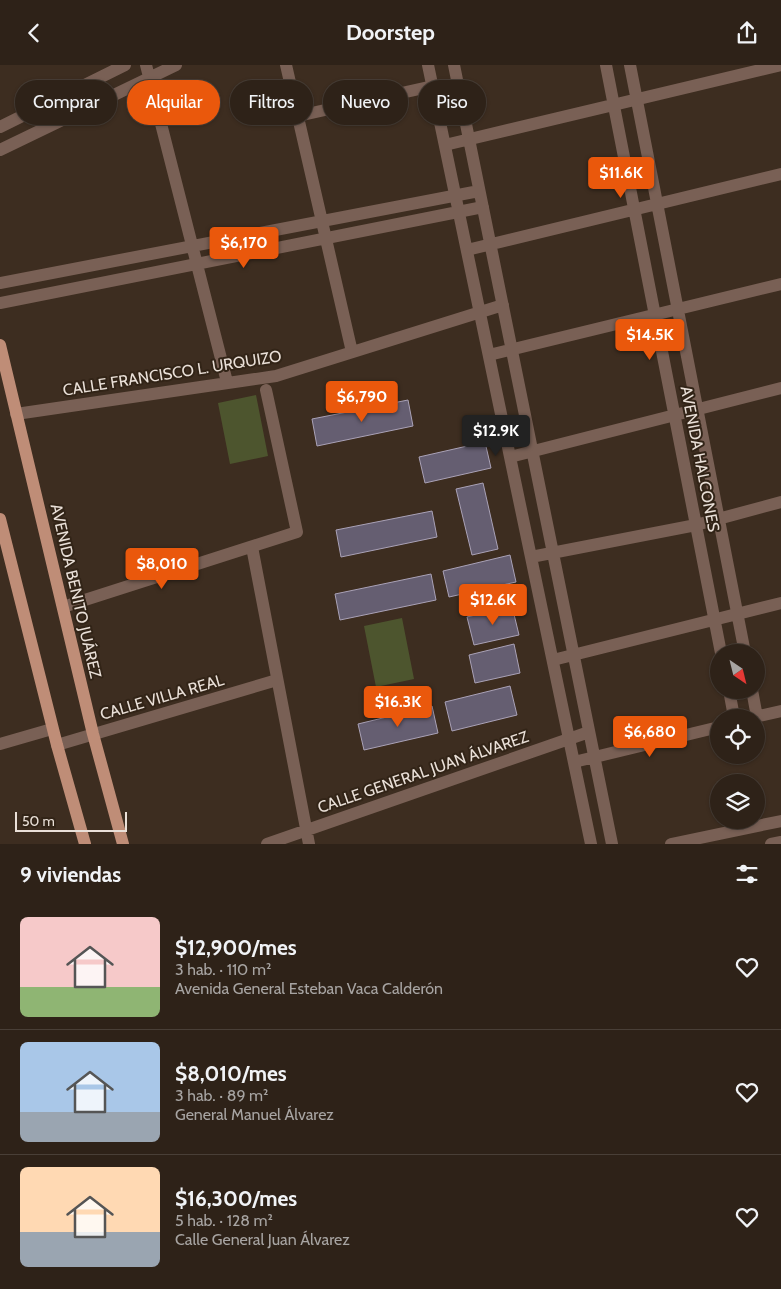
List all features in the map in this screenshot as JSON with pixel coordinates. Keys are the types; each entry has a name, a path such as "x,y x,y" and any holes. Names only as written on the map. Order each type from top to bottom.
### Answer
{"main road":[{"name":"AVENIDA BENITO JUÁREZ","path":"0,345 93,734 123,844"},
{"path":"0,519 2,535 56,745 85,844"}],"street":[{"path":"0,127 124,65"},
{"path":"0,149 148,71 176,65"},
{"path":"286,65 290,80"},
{"path":"428,65 432,80"},
{"path":"454,65 612,844"},
{"name":"AVENIDA HALCONES","path":"606,65 720,644"},
{"name":"AVENIDA HALCONES","path":"630,65 743,644"},
{"path":"445,145 781,65"},
{"path":"148,71 227,382"},
{"path":"313,113 418,89"},
{"path":"300,125 352,352"},
{"path":"441,125 591,844"},
{"path":"467,250 781,174"},
{"path":"0,283 479,191"},
{"path":"0,303 483,207"},
{"path":"489,355 781,284"},
{"name":"CALLE FRANCISCO L. URQUIZO","path":"16,414 276,376 503,305"},
{"path":"510,457 781,388"},
{"path":"63,607 297,532 266,390"},
{"path":"531,557 696,525 781,502"},
{"path":"252,547 276,680 310,844"},
{"path":"553,659 781,603"},
{"name":"CALLE VILLA REAL","path":"56,745 276,680"},
{"path":"765,715 781,711"},
{"path":"0,745 52,729"},
{"path":"574,763 710,729"},
{"name":"CALLE GENERAL JUAN ÁLVAREZ","path":"267,844 589,732"},
{"path":"671,844 781,821"},
{"path":"771,844 781,842"}],"green space":[{"path":"256,395 268,456 230,464 218,403"},
{"path":"402,618 414,679 376,687 364,626"}],"building":[{"path":"408,400 413,426 317,446 312,419"},
{"path":"485,442 491,468 425,483 419,457"},
{"path":"483,483 498,549 472,555 456,489"},
{"path":"432,511 437,537 341,557 336,530"},
{"path":"510,555 516,582 449,597 443,571"},
{"path":"431,574 436,600 340,620 335,594"},
{"path":"512,606 519,635 474,645 467,617"},
{"path":"514,644 520,673 475,683 469,655"},
{"path":"510,686 517,715 452,731 445,702"},
{"path":"432,706 438,733 364,750 358,724"}]}
